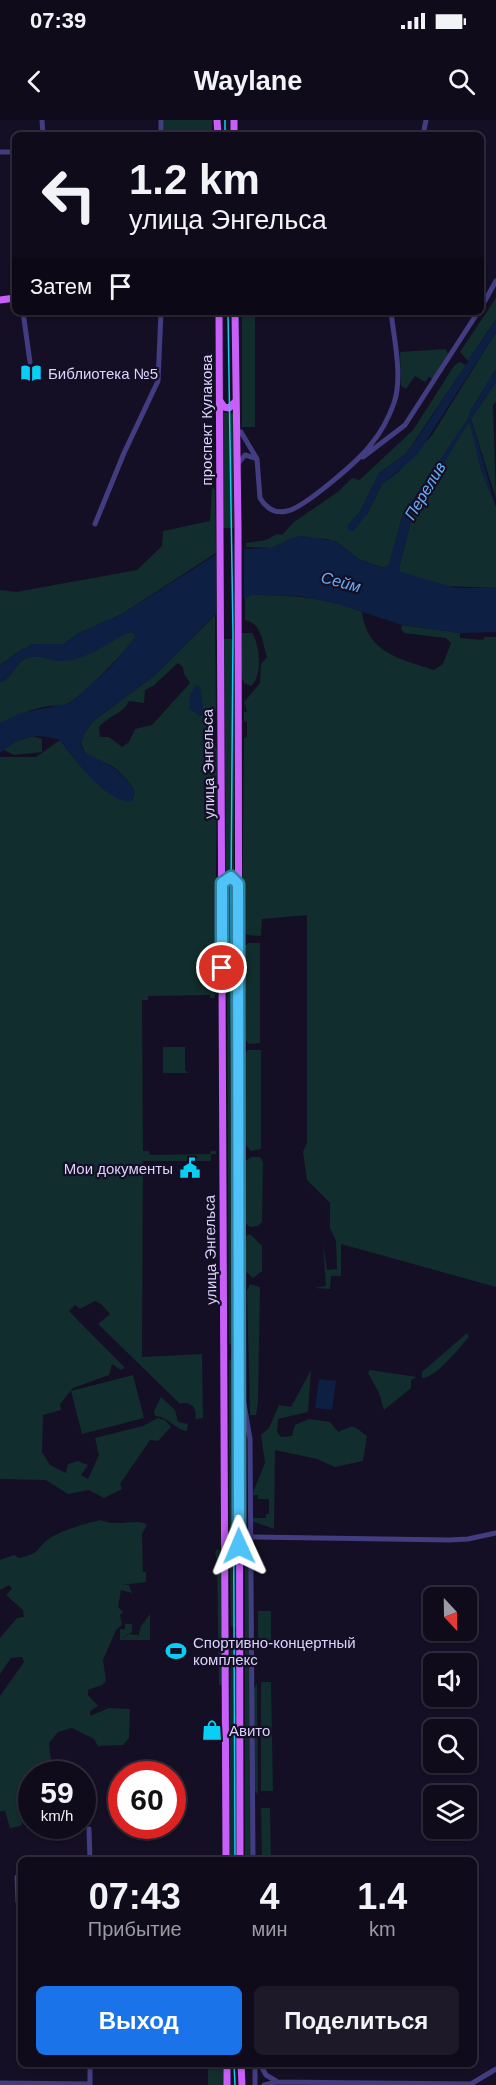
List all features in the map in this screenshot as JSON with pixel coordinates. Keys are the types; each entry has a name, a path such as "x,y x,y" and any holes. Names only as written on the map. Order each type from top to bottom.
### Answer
{"main road":[{"name":"проспект Кулакова","path":"219,315 221,639"},
{"name":"проспект Кулакова","path":"235,315 236,401 239,432 237,465 238,633"},
{"path":"220,401 224,407 229,408 236,401"},
{"name":"улица Энгельса","path":"238,633 240,1857"},
{"name":"улица Энгельса","path":"221,639 226,1857"},
{"path":"222,883 231,877 238,884"},
{"path":"225,1338 227,1347 232,1349 238,1345 240,1337"},
{"path":"225,1368 226,1358 233,1355 238,1359 240,1368"},
{"path":"225,1631 240,1631"},
{"path":"227,2067 227,2085"},
{"path":"241,2067 242,2085"}],"street":[{"path":"484,302 496,281"},
{"path":"23,315 30,362"},
{"path":"95,524 124,453 158,381 161,315"},
{"path":"354,464 380,433 395,401 397,372 390,315"},
{"path":"239,432 256,459 260,498 264,505 278,512 293,509 405,425 476,315"},
{"path":"237,465 245,455 256,459"},
{"path":"240,1385 250,1439 253,1857"},
{"path":"239,1546 244,1540 251,1538 449,1540 468,1539 496,1533"},
{"path":"89,1839 90,1857"},
{"path":"17,1877 18,1902"},
{"path":"0,2083 90,2085 90,2067"},
{"path":"255,2067 255,2085"},
{"path":"262,2067 269,2078 277,2082"},
{"path":"264,2085 277,2082 471,2084 496,2069"}],"green space":[{"path":"163,120 212,120 212,132 164,132"},
{"path":"496,298 496,319 468,361 460,352"},
{"path":"242,315 255,315 255,427 242,427"},
{"path":"496,332 496,369 471,410 468,420 403,514 389,565 383,568 358,559 342,546 328,539 295,537 272,548 246,547 246,543 266,540 277,534 282,535 294,522 339,491 352,478 359,480 413,430 454,366 459,362 466,365 406,454 379,473 360,512 348,525 367,514 382,484 398,472 432,435"},
{"path":"446,349 448,354 433,379 429,377 425,382 415,376 406,389 401,386 400,352"},
{"path":"496,382 496,402 493,405 496,499 471,419"},
{"path":"223,413 233,413 234,528 223,528"},
{"path":"470,420 481,469 496,507 496,588 447,586 445,588 447,591 460,590 464,593 467,590 475,593 482,592 484,606 480,615 472,601 463,599 463,603 469,603 469,607 463,611 460,607 456,610 454,608 459,605 452,605 448,598 445,602 442,594 443,585 400,572 399,568 415,505"},
{"path":"212,487 215,490 216,553 122,614 77,634 64,644 34,644 19,651 0,665 0,590 16,592 137,570 162,546 163,531 210,521"},
{"path":"251,595 308,598 336,603 362,612 365,626 378,645 398,658 434,670 443,664 451,643 446,638 404,633 401,629 402,625 460,633 460,638 483,640 485,637 496,637 496,1287 341,1244 341,1276 331,1276 330,1289 314,1288 326,1286 323,1243 327,1270 337,1269 336,1241 330,1228 330,1203 307,1180 303,1152 307,1143 307,915 262,919 261,936 247,935 242,928 244,738 247,737 244,712 247,712 244,702 260,683 261,664 267,657 259,630 251,622 245,620 245,597"},
{"path":"215,615 216,710 212,730 217,750 215,998 210,998 210,995 148,996 148,1000 142,1000 143,1151 149,1151 150,1155 210,1154 211,1151 216,1151 216,1154 211,1154 211,1161 143,1161 142,1357 202,1354 203,1418 195,1419 193,1406 187,1403 180,1404 98,1324 110,1314 101,1304 95,1301 80,1309 75,1305 69,1311 125,1368 121,1370 112,1364 109,1375 73,1388 60,1404 61,1410 43,1415 42,1452 50,1465 66,1473 68,1464 78,1461 88,1465 81,1475 88,1479 99,1455 95,1438 143,1426 158,1418 165,1420 171,1427 158,1441 150,1440 120,1484 122,1489 104,1498 89,1490 68,1494 46,1480 0,1479 0,757 36,757 60,740 92,775 132,801 135,792 127,780 112,766 86,753 81,739 92,722 155,675","holes":["178,663 183,667 184,674 190,683 152,725 135,729 129,742 122,747 109,737 100,737 99,727 123,709 129,701 144,703 145,690 153,686"]},
{"path":"132,632 136,636 125,651 73,700 65,705 36,709 0,723 0,682 8,678 23,660 34,656 67,660 81,657 117,637"},
{"path":"242,633 252,633 258,652 259,668 251,686 244,683 242,678"},
{"path":"224,639 234,639 234,875 226,875"},
{"path":"32,736 42,739 42,752 14,755 4,750 9,744"},
{"path":"230,880 234,883 236,1343 233,1347 229,1343 227,883"},
{"path":"248,943 260,943 260,1043 249,1044 244,1038 243,948"},
{"path":"163,1047 185,1047 185,1070 188,1073 163,1073"},
{"path":"248,1050 261,1050 261,1149 251,1151 243,1141 243,1055"},
{"path":"251,1157 260,1157 263,1162 262,1222 258,1226 250,1227 245,1223 244,1168 245,1161"},
{"path":"250,1234 262,1246 262,1271 253,1278 244,1270 244,1237"},
{"path":"250,1284 260,1287 256,1415 250,1415 247,1291"},
{"path":"467,1333 469,1337 447,1362 434,1373 422,1378 422,1372"},
{"path":"232,1358 235,1361 236,1626 234,1628 231,1626 229,1527 229,1361"},
{"path":"311,1370 308,1412 278,1419 277,1432 281,1437 292,1436 295,1425 309,1419 330,1422 338,1432 354,1427 367,1436 363,1461 335,1467 317,1459 275,1450 274,1529 252,1521 252,1518 266,1518 266,1514 269,1514 269,1499 258,1499 258,1495 252,1495 265,1463 261,1435 269,1428 279,1405 291,1407"},
{"path":"370,1370 417,1377 411,1380 411,1388 384,1410 379,1393 368,1373"},
{"path":"133,1375 144,1418 82,1434 71,1391"},
{"path":"161,1397 175,1410 178,1422 188,1424 187,1431 164,1418 155,1416 154,1411"},
{"path":"101,1520 113,1523 139,1522 147,1525 142,1534 143,1572 146,1572 146,1582 122,1585 129,1585 132,1593 121,1590 118,1607 123,1612 120,1615 122,1625 116,1630 103,1660 106,1681 88,1690 88,1695 98,1706 90,1711 90,1716 109,1708 130,1709 129,1738 123,1745 98,1746 94,1739 72,1728 58,1732 49,1743 51,1761 18,1761 18,1827 10,1828 5,1811 0,1811 0,1696 24,1662 22,1657 11,1658 0,1674 0,1638 17,1618 24,1617 23,1610 6,1595 12,1589 9,1585 0,1590 0,1560 14,1555 19,1558 32,1554 50,1538 75,1527"},
{"path":"245,1544 249,1545 252,1857 245,1857"},
{"path":"217,1549 221,1550 222,1685 219,1685 215,1552"},
{"path":"258,1611 271,1611 271,1641 264,1641 264,1646 258,1647"},
{"path":"150,1614 150,1640 120,1640 120,1629 125,1629 125,1624 132,1624 132,1632 129,1634 138,1635 138,1637 141,1626"},
{"path":"234,1637 236,1639 238,1857 228,1857 231,1640"},
{"path":"261,1682 271,1682 273,1791 261,1791"},
{"path":"257,1683 258,1795 254,1789 254,1689"},
{"path":"261,1808 270,1808 271,1857 262,1857"},
{"path":"208,2067 223,2067 224,2085 208,2085"}],"water":[{"path":"496,319 496,332 417,455 382,484 367,514 353,531 348,531 348,525 360,512 379,473 406,454"},
{"name":"Сейм","path":"496,369 496,382 471,419 496,507 481,469 469,421 443,465 415,505 399,568 400,572 456,588 496,588 496,632 460,633 402,625 338,604 300,596 251,595 225,608 210,619 155,675 92,722 85,733 81,746 83,751 113,767 124,777 135,792 132,801 112,796 102,788 82,768 60,740 42,736 28,737 0,753 0,723 21,713 70,703 110,668 136,636 132,632 127,633 94,652 68,661 27,658 0,682 0,665 19,651 34,644 64,644 77,634 122,614 223,550 272,548 294,537 303,536 336,541 358,559 382,568 389,565 403,514 467,420"},
{"path":"196,685 200,687 204,714 200,716 190,709 190,696"},
{"path":"319,1379 336,1381 332,1410 315,1408"}],"pier":[{"path":"244,544 244,601 216,618 216,550"}],"tram line":[{"path":"225,120 225,132"},
{"path":"228,315 233,634 231,891 235,1857"},
{"path":"234,2067 235,2085"}],"place":[{"name":"Библиотека №5","path":"31,373"},
{"name":"Мои документы","path":"190,1168"},
{"name":"Спортивно-концертный комплекс","path":"176,1651"},
{"name":"Авито","path":"212,1730"}],"route":[{"path":"222,968 222,883 226,878 231,877 238,881 239,1546"}],"water label":[{"name":"Перелив","path":"425,491"}]}
